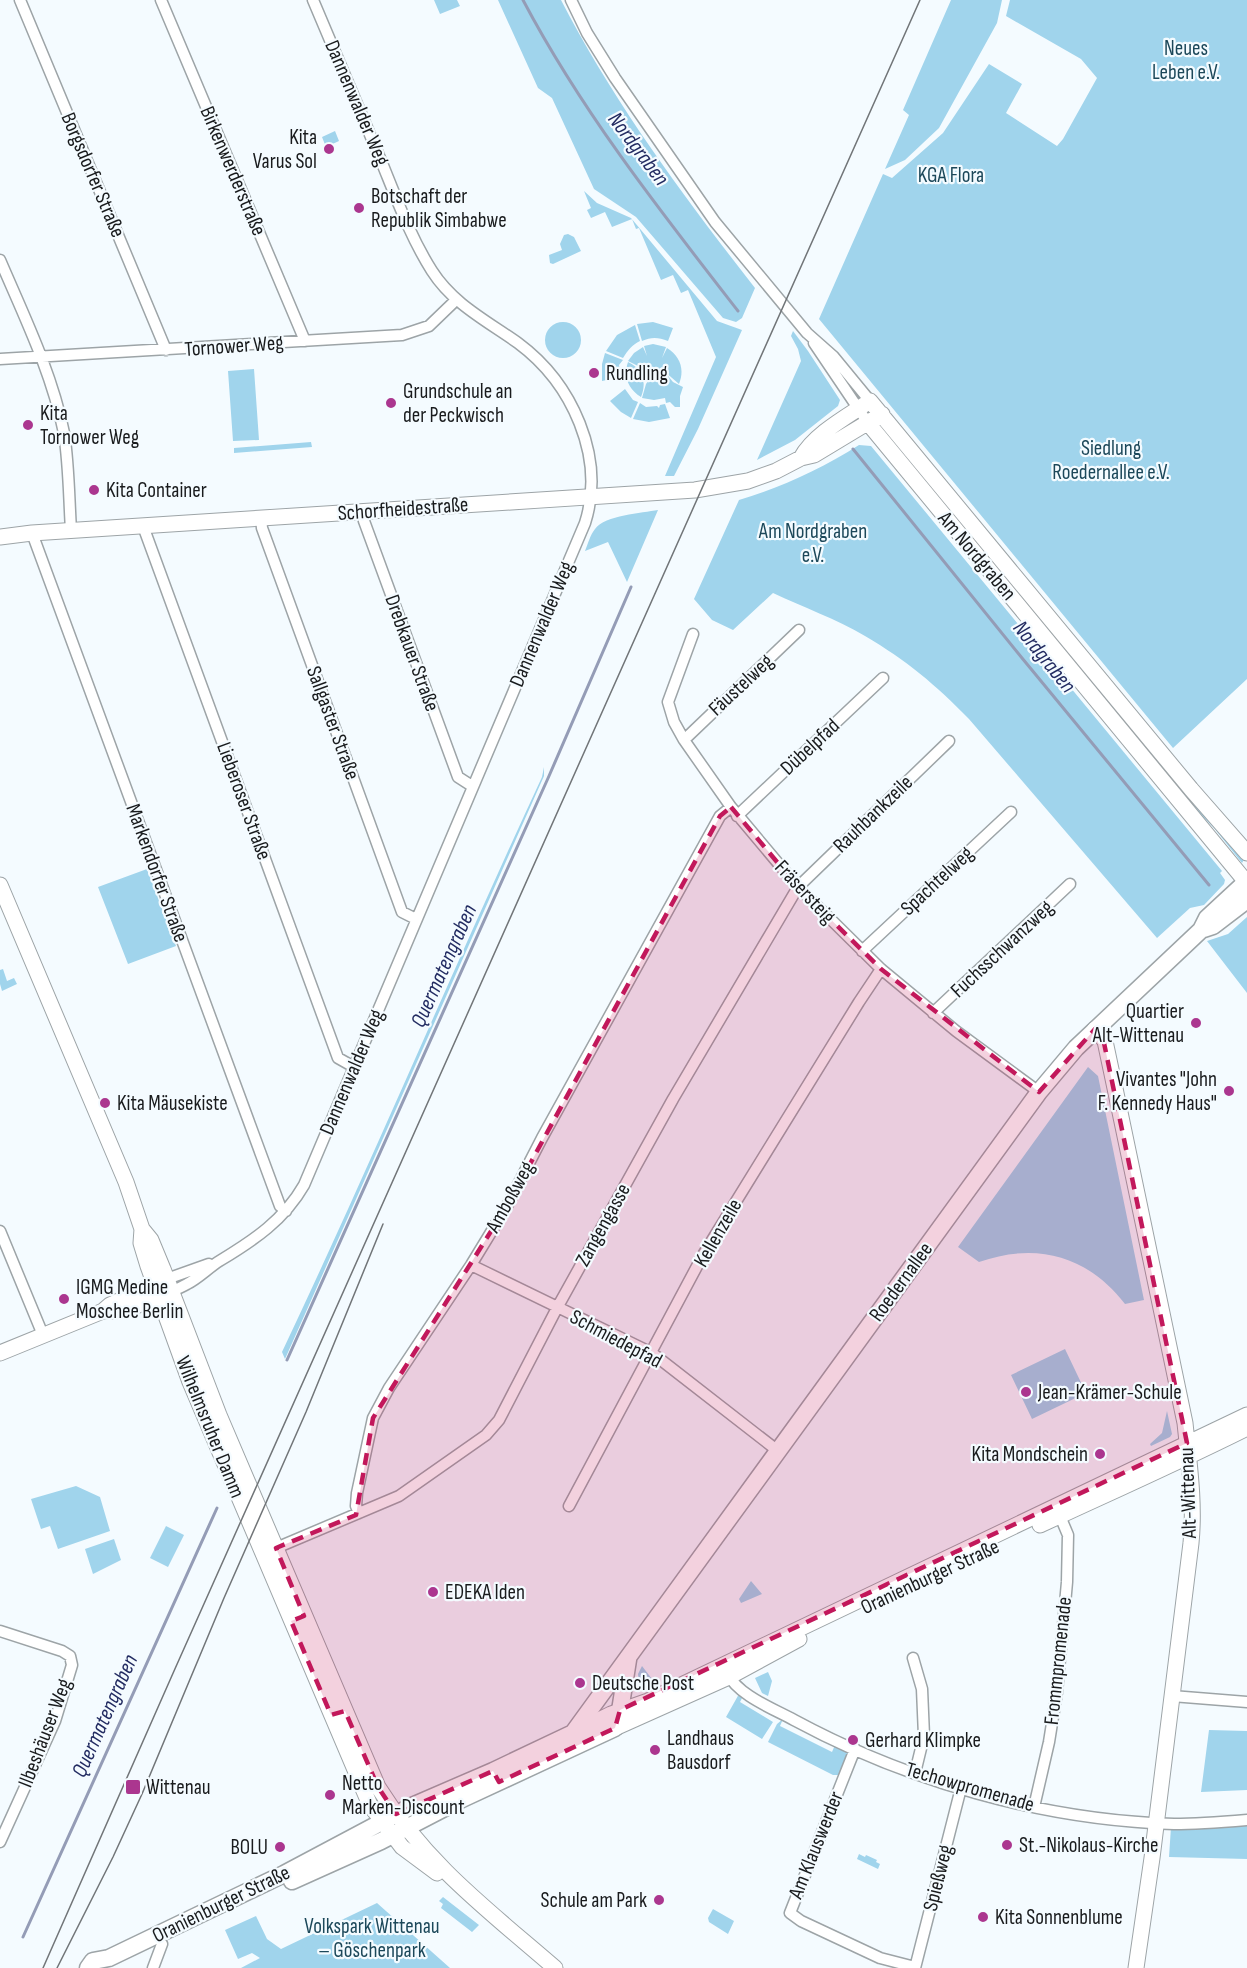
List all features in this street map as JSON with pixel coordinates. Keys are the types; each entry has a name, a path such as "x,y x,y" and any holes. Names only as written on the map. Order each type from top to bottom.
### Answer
{"main road":[{"name":"Schorfheidestraße","path":"801,458 807,448 864,405"},
{"name":"Am Nordgraben","path":"864,405 882,414 1191,789 1247,853"},
{"name":"Schorfheidestraße","path":"0,537 71,530 695,490 743,482 776,471 801,458 814,456 882,414"},
{"name":"Am Nordgraben","path":"868,423 1247,882"},
{"name":"Roedernallee","path":"573,1733 1039,1092 1076,1048 1201,930 1207,918 1247,882"},
{"name":"Wilhelmsruher Damm","path":"0,885 126,1182 142,1229 141,1243 204,1378 276,1548 298,1618"},
{"name":"Roedernallee","path":"1201,930 1213,926 1247,900"},
{"name":"Alt-Wittenau","path":"1095,1029 1105,1041 1185,1423 1193,1525 1136,1968"},
{"name":"Wilhelmsruher Damm","path":"163,1287 199,1403 298,1618 338,1713 378,1788 394,1824 415,1857 458,1885 555,1968"},
{"path":"0,1353 103,1311 110,1305 163,1287"},
{"name":"Oranienburger Straße","path":"1188,1450 1247,1415"},
{"name":"Oranienburger Straße","path":"107,1965 162,1944 394,1824 496,1777 615,1728 726,1671 1113,1484 1188,1450 1247,1428"},
{"name":"Oranienburger Straße","path":"496,1777 573,1733 620,1710 726,1671 804,1636 1060,1516 1113,1484"},
{"name":"Roedernallee","path":"620,1710 628,1656"},
{"path":"615,1728 620,1710"},
{"name":"Oranienburger Straße","path":"107,1965 269,1882 358,1843"},
{"name":"Oranienburger Straße","path":"88,1968 97,1959 107,1965"}],"street":[{"name":"Borgsdorfer Straße","path":"20,0 166,350"},
{"name":"Birkenwerderstraße","path":"161,0 305,341"},
{"name":"Dannenwalder Weg","path":"163,1287 187,1284 243,1248 286,1212 304,1185 585,523 590,497 591,473 586,442 564,391 540,361 456,300 432,272 416,242 313,0"},
{"name":"Am Nordgraben","path":"572,0 597,50 665,153 715,222 764,283 807,333 833,356 864,405 868,423"},
{"path":"0,260 41,358 58,408 64,436 71,530"},
{"name":"Tornower Weg","path":"0,359 387,336 417,331 429,326 439,319 456,300"},
{"name":"Drebkauer Straße","path":"362,512 458,777 472,786"},
{"name":"Sallgaster Straße","path":"261,518 266,539 402,912 416,919"},
{"name":"Lieberoser Straße","path":"143,526 338,1058 354,1067"},
{"name":"Markendorfer Straße","path":"32,533 280,1206 286,1212"},
{"name":"Fäustelweg","path":"684,740 799,630"},
{"name":"Fräsersteig","path":"693,634 668,702 674,722 684,740 734,811 798,887 881,969 933,1013 1039,1092"},
{"name":"Dübelpfad","path":"734,811 883,678"},
{"name":"Rauhbankzeile","path":"798,887 949,741"},
{"name":"Amboßweg","path":"359,1513 356,1506 357,1492 373,1418 388,1388 471,1265 523,1179 542,1138 720,816 734,811"},
{"name":"Spachtelweg","path":"862,951 1011,812"},
{"name":"Fuchsschwanzweg","path":"933,1013 1070,884"},
{"name":"Zangengasse","path":"359,1513 399,1496 486,1435 499,1420 557,1308 673,1099 798,887"},
{"name":"Kellenzeile","path":"569,1506 710,1245 881,969"},
{"path":"0,1231 43,1335"},
{"name":"Schmiedepfad","path":"471,1265 652,1353 778,1451"},
{"path":"276,1548 359,1513"},
{"name":"Frommpromenade","path":"1034,1807 1050,1742 1067,1582 1068,1535 1060,1516"},
{"name":"Ilbeshäuser Weg","path":"0,1631 62,1651 70,1656 72,1665 55,1721 0,1842"},
{"path":"913,1658 922,1689 924,1736 915,1773"},
{"name":"Techowpromenade","path":"726,1671 748,1694 806,1726 855,1749 915,1773 961,1788 1034,1807 1094,1818 1176,1824 1247,1820"},
{"path":"1172,1696 1247,1702"},
{"name":"Am Klauswerder","path":"855,1749 790,1913 801,1921 880,1958 915,1968"},
{"name":"Spießweg","path":"915,1968 961,1788"},
{"path":"153,1968 162,1944"}],"highlighted area":[{"path":"731,807 798,887 881,969 1039,1092 1095,1029 1103,1038 1187,1443 620,1710 615,1728 499,1782 493,1771 396,1814 378,1787 345,1711 331,1715 291,1621 304,1616 276,1548 356,1515 373,1418 507,1206 720,816"}],"green space":[{"path":"434,0 457,0 460,6 440,14"},
{"path":"498,0 561,0 604,76 651,148 755,288 742,318 736,322 723,318 636,217 594,189 552,98 538,88"},
{"path":"951,0 1002,0 997,23 939,128 905,160 885,169 909,115 903,110"},
{"name":"Siedlung Roedernallee e.V.","path":"1010,0 1247,0 1247,679 1173,748 819,319 883,174 892,178 943,133 989,64 1022,84 1006,113 1057,146 1063,139 1097,78 1081,59 1006,16"},
{"path":"335,131 339,141 326,147 322,137"},
{"path":"584,191 597,203 632,219 612,227 605,212 591,218 587,210 591,208"},
{"path":"632,219 717,321 742,330 698,429 674,476 665,476 716,357 688,290 681,293 673,275 661,280 639,228 636,229"},
{"path":"564,235 574,237 581,251 553,264 550,263 549,255 562,250 560,244"},
{"path":"563,322 576,327 581,340 576,353 563,358 550,353 545,340 550,327"},
{"path":"653,322 673,328 668,341 655,338 642,341 637,324"},
{"path":"635,325 640,341 630,348 623,358 606,351 617,335"},
{"path":"793,331 840,400 838,406 795,440 757,460 801,361 791,336"},
{"path":"653,344 666,347 662,358 667,348 680,363 679,384 664,371 673,382 683,387 680,407 675,407 670,402 666,403 665,398 654,400 642,398 646,384 653,374 644,376 638,366 628,361 643,347 647,356 644,346"},
{"path":"605,353 623,360 619,365 621,377 602,381 602,364"},
{"path":"628,362 637,368 642,377 644,386 641,397 628,382 626,372"},
{"path":"254,369 259,440 233,441 228,371"},
{"path":"625,389 633,400 638,402 631,418 610,401"},
{"path":"640,403 646,407 657,406 659,408 660,405 665,404 670,418 649,422 633,419"},
{"path":"880,424 1245,858 1242,863 1214,828 1187,801 877,427"},
{"path":"311,442 312,447 234,453 234,448"},
{"name":"Am Nordgraben e.V.","path":"859,445 871,446 1222,871 1220,873 1225,880 1224,884 1204,905 1190,908 1157,938 969,719 945,695 907,664 854,630 773,593 733,630 712,620 694,599 739,500 801,477"},
{"path":"658,510 627,582 608,542 585,551 592,534 600,524 624,515"},
{"path":"544,767 544,776 285,1359 282,1352 542,777"},
{"path":"147,869 176,946 128,964 98,887"},
{"path":"1247,917 1247,993 1207,941 1228,934"},
{"path":"3,969 7,981 14,978 17,984 2,991 0,970"},
{"path":"1088,1067 1098,1076 1144,1300 1125,1304 1094,1274 1059,1257 1021,1253 979,1262 958,1247"},
{"path":"1065,1349 1086,1393 1032,1419 1011,1375"},
{"path":"1167,1411 1172,1434 1151,1446 1150,1444 1162,1433"},
{"path":"76,1486 100,1497 110,1531 58,1549 50,1526 41,1529 31,1499"},
{"path":"166,1526 184,1535 168,1567 150,1558"},
{"path":"114,1539 121,1560 93,1574 85,1549"},
{"path":"751,1581 762,1594 741,1603 739,1599"},
{"path":"642,1666 652,1679 643,1683 639,1682 638,1674"},
{"path":"768,1672 772,1681 768,1696 762,1693 755,1678"},
{"path":"739,1694 743,1696 740,1702 773,1722 762,1739 726,1717"},
{"path":"783,1719 780,1726 832,1752 835,1745 847,1751 839,1775 833,1775 768,1742 777,1724"},
{"path":"1209,1730 1247,1731 1247,1790 1201,1792"},
{"path":"1247,1825 1247,1859 1169,1857 1171,1827"},
{"path":"859,1854 877,1860 876,1862 880,1864 878,1869 857,1859"},
{"path":"443,1897 479,1925 472,1932 441,1908 443,1904 439,1901"},
{"name":"Volkspark Wittenau – Göschenpark","path":"377,1903 450,1968 241,1968 260,1958 252,1953 238,1959 225,1930 256,1916 267,1939 281,1949"},
{"path":"713,1909 734,1921 728,1934 709,1922 708,1918"}],"waterway":[{"name":"Nordgraben","path":"523,0 597,122 652,199 738,311"},
{"name":"Nordgraben","path":"853,449 1209,885"},
{"name":"Quermatengraben","path":"287,1360 549,776 631,587"},
{"name":"Quermatengraben","path":"23,1937 217,1508"}],"tram line":[{"path":"43,1968 920,0"},
{"path":"57,1968 142,1794 224,1598 306,1412 383,1224"}],"place":[{"name":"Kita Varus Sol","path":"329,149"},
{"name":"Botschaft der Republik Simbabwe","path":"359,208"},
{"name":"Rundling","path":"594,373"},
{"name":"Grundschule an der Peckwisch","path":"391,403"},
{"name":"Kita Tornower Weg","path":"28,425"},
{"name":"Kita Container","path":"94,490"},
{"name":"Quartier Alt-Wittenau","path":"1196,1023"},
{"name":"Vivantes \"John F. Kennedy Haus\"","path":"1229,1091"},
{"name":"Kita Mäusekiste","path":"105,1103"},
{"name":"IGMG Medine Moschee Berlin","path":"64,1299"},
{"name":"Jean-Krämer-Schule","path":"1026,1392"},
{"name":"Kita Mondschein","path":"1100,1454"},
{"name":"EDEKA Iden","path":"433,1592"},
{"name":"Deutsche Post","path":"580,1683"},
{"name":"Gerhard Klimpke","path":"853,1740"},
{"name":"Landhaus Bausdorf","path":"655,1750"},
{"name":"Wittenau","path":"133,1787"},
{"name":"Netto Marken-Discount","path":"330,1795"},
{"name":"St.-Nikolaus-Kirche","path":"1007,1845"},
{"name":"BOLU","path":"280,1847"},
{"name":"Schule am Park","path":"659,1900"},
{"name":"Kita Sonnenblume","path":"983,1917"}],"park label":[{"name":"Neues Leben e.V.","path":"1186,60"},
{"name":"KGA Flora","path":"951,175"}]}
